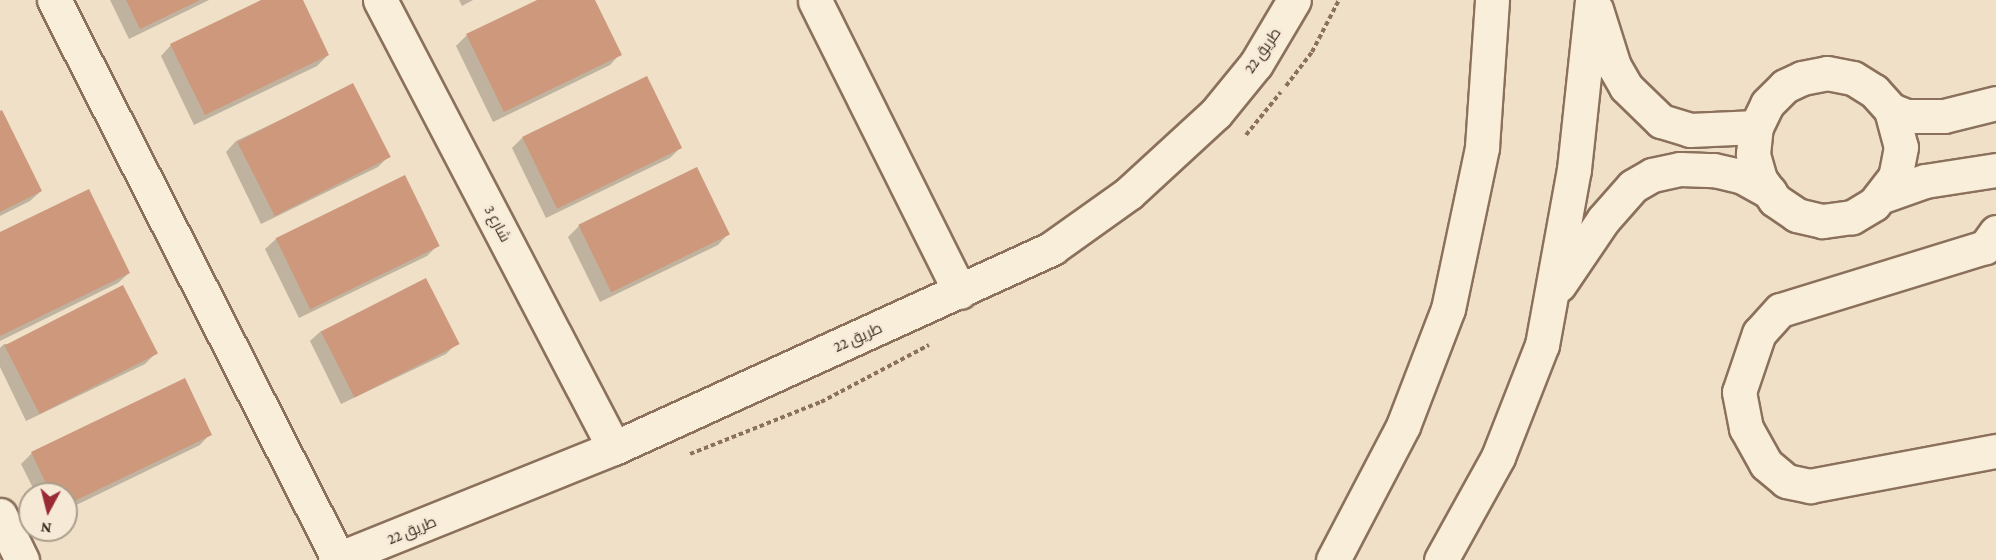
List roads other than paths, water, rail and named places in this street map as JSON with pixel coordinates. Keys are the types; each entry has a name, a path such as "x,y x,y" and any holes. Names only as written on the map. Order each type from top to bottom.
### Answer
{"street":[{"path":"54,0 338,560"},
{"name":"شارع 3","path":"380,0 614,448"},
{"name":"طريق 22","path":"338,560 395,549 1052,248 1172,158 1216,113 1256,64 1294,0"},
{"path":"1333,560 1403,426 1449,309 1482,147 1492,0"},
{"path":"1593,0 1614,66 1649,112 1661,121 1690,130 1756,127"},
{"path":"1441,560 1477,498 1516,417 1542,345 1574,169 1593,0"},
{"path":"815,1 960,292"},
{"path":"1880,197 1895,177 1901,147 1891,110 1874,91 1853,78 1827,74 1802,78 1785,86 1767,104 1756,127 1753,154 1760,179 1770,192 1797,215 1822,221 1852,217 1880,197 1925,181 1996,171"},
{"path":"1891,110 1907,116 1934,117 1996,103"},
{"path":"1552,296 1603,220 1633,186 1652,175 1680,169 1714,170 1741,177 1770,192"},
{"path":"1996,232 1985,247 1780,310 1760,333 1740,393 1746,428 1766,464 1786,481 1810,486 1996,451"},
{"path":"0,515 22,560"}]}
